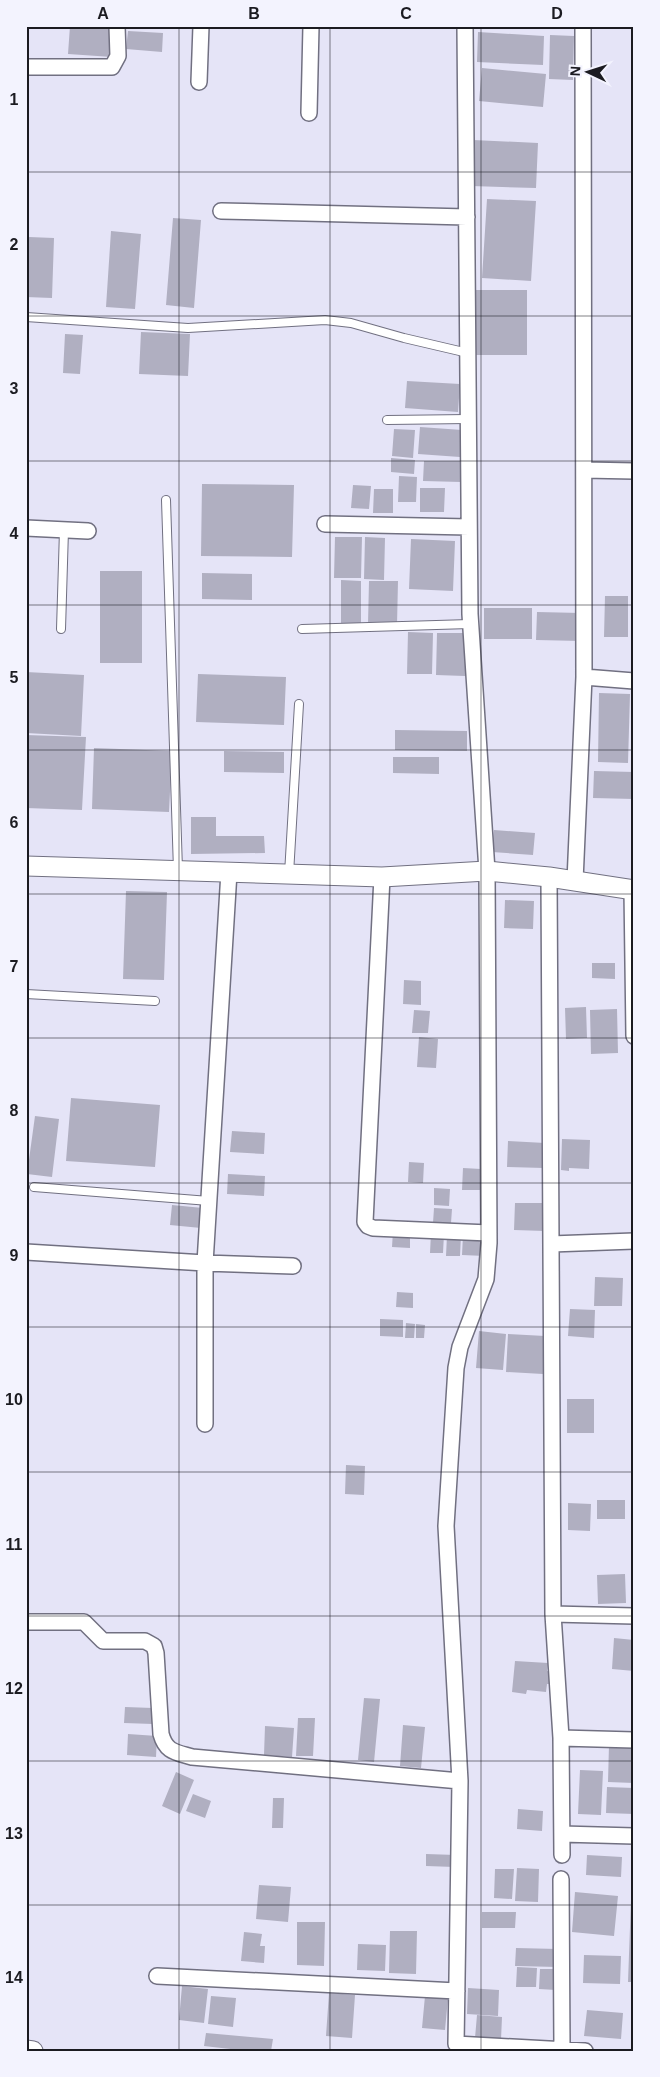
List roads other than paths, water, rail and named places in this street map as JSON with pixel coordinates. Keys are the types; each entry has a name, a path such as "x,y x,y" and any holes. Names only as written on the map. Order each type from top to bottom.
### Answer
{"street":[{"path":"26,67 112,67 118,56 117,26"},
{"path":"199,82 201,26"},
{"path":"309,113 311,26"},
{"path":"465,26 470,624 487,871 489,1232 486,1279 460,1347 456,1368 446,1526 460,1781 456,2044 562,2048 585,2051"},
{"path":"575,881 584,677 583,26"},
{"path":"221,211 467,218"},
{"path":"584,470 634,471"},
{"path":"325,524 469,527"},
{"path":"26,528 88,531"},
{"path":"584,677 634,681"},
{"path":"26,866 382,877 487,871 549,877 633,890 634,1036"},
{"path":"205,1424 205,1263 229,872"},
{"path":"382,877 365,1222 373,1228 489,1232"},
{"path":"549,877 554,1614 561,1738 562,1855"},
{"path":"551,1244 634,1241"},
{"path":"26,1252 205,1263 293,1266"},
{"path":"554,1614 634,1616"},
{"path":"26,1622 84,1622 103,1641 145,1641 154,1646 161,1734 164,1744 170,1750 192,1757 460,1781"},
{"path":"561,1738 634,1740"},
{"path":"562,1834 634,1836"},
{"path":"561,1879 562,2048"},
{"path":"157,1976 457,1991"},
{"path":"26,2050 34,2051"}],"lane":[{"path":"26,317 102,324 188,328 325,320 351,324 468,352"},
{"path":"388,420 468,418"},
{"path":"166,500 178,871"},
{"path":"62,630 64,530"},
{"path":"302,629 470,624"},
{"path":"289,874 299,704"},
{"path":"26,994 155,1002"},
{"path":"34,1187 208,1201"}]}
